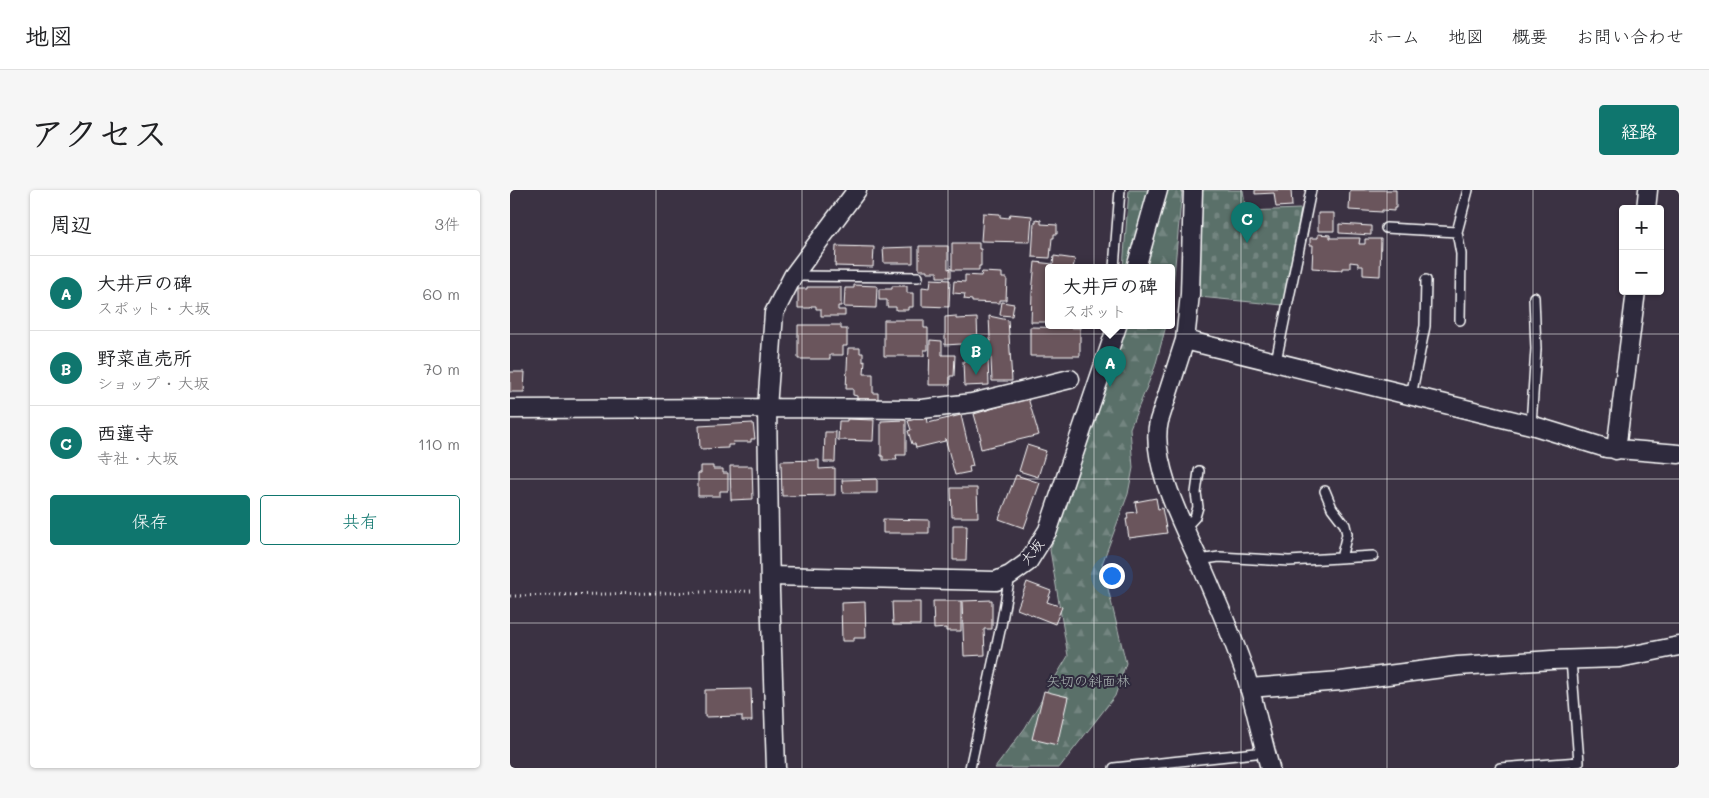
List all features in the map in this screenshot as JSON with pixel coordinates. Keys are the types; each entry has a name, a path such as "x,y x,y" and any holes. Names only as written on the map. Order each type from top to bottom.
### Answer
{"street":[{"path":"776,768 767,408 774,313 792,276 857,190"},
{"path":"1137,264 1158,190"},
{"path":"1193,190 1190,294 1185,340 1156,430 1157,447 1168,488 1184,529 1220,608 1249,688 1268,760"},
{"path":"1646,205 1648,190"},
{"path":"1616,450 1635,295"},
{"name":"大坂","path":"770,583 996,580 1010,575 1028,562 1048,530 1116,329"},
{"path":"1185,340 1531,425 1616,450 1679,454"},
{"path":"510,410 922,409 972,403 1070,378"},
{"path":"1249,688 1342,681 1458,666 1619,658 1679,646"}],"lane":[{"path":"1114,264 1120,190"},
{"path":"1276,361 1311,190"},
{"path":"1460,320 1461,254 1456,232 1468,190"},
{"path":"1386,228 1456,232"},
{"path":"792,276 918,277"},
{"path":"1411,396 1425,326 1426,280"},
{"path":"1531,425 1536,349 1534,297"},
{"path":"1110,329 1110,348"},
{"path":"1184,529 1196,517 1198,507 1196,493 1199,471"},
{"path":"1325,491 1332,508 1345,525 1347,534 1341,558"},
{"path":"1199,560 1219,557 1289,561 1374,556"},
{"path":"970,768 1001,626 1010,575"},
{"path":"1500,768 1579,762 1571,660"},
{"path":"1114,768 1268,760"}],"path":[{"path":"510,596 770,583"}],"green space":[{"path":"1129,190 1182,190 1175,265 1123,264"},
{"path":"1201,190 1243,190 1246,211 1301,209 1283,305 1199,297"},
{"name":"矢切の斜面林","path":"1118,329 1165,329 1155,367 1130,428 1133,468 1128,494 1102,564 1126,663 1115,696 1059,768 995,768 1025,728 1068,656 1050,550 1117,343"}],"building":[{"path":"1255,190 1291,190 1292,206 1276,207 1274,193 1255,194"},
{"path":"1350,190 1396,190 1396,208 1394,208 1394,211 1382,210 1382,212 1349,210"},
{"path":"983,213 1000,214 1000,217 1009,218 1010,214 1032,216 1030,242 981,241"},
{"path":"1318,213 1334,213 1334,231 1318,231"},
{"path":"1036,219 1041,220 1041,224 1057,225 1057,234 1054,234 1054,238 1052,238 1050,258 1032,257 1034,223 1036,223"},
{"path":"1339,224 1371,226 1371,235 1339,233"},
{"path":"1318,234 1330,235 1330,238 1360,238 1359,244 1365,244 1365,239 1381,239 1380,276 1363,275 1363,266 1350,262 1350,268 1342,268 1342,270 1312,268 1313,245 1310,245 1310,238 1318,238"},
{"path":"952,243 979,243 981,266 979,266 979,270 952,270"},
{"path":"836,246 874,247 873,267 835,266"},
{"path":"919,246 948,246 948,269 951,268 951,277 937,277 937,272 919,270"},
{"path":"913,247 913,263 884,263 883,248"},
{"path":"1054,256 1075,259 1074,264 1053,264"},
{"path":"1035,262 1053,264 1045,264 1045,322 1031,322"},
{"path":"982,272 1002,273 1002,278 1007,278 1006,300 1000,300 1000,303 972,302 972,300 964,299 965,294 953,293 954,281 965,282 965,275 981,276"},
{"path":"931,279 950,280 949,307 922,306 922,287 930,288"},
{"path":"854,285 877,286 876,308 844,307 845,288 854,288"},
{"path":"892,286 907,286 907,293 913,293 913,307 908,307 908,310 896,310 896,307 887,307 887,300 879,300 879,289 892,289"},
{"path":"807,287 841,287 841,306 838,306 838,310 845,310 845,316 821,316 821,309 816,309 816,306 798,308 798,289 807,289"},
{"path":"1002,302 1014,304 1012,316 1000,315"},
{"path":"956,316 956,319 977,318 978,346 945,345 945,317"},
{"path":"989,316 1008,320 1012,381 992,381"},
{"path":"884,320 924,320 924,328 928,328 928,350 924,350 924,356 884,356"},
{"path":"798,325 841,325 841,329 847,329 847,346 843,346 843,355 830,355 830,359 798,359"},
{"path":"1030,327 1080,329 1080,356 1030,356"},
{"path":"930,340 942,341 942,355 955,355 954,376 950,376 950,385 929,385"},
{"path":"848,348 860,348 860,353 863,353 863,362 865,361 864,374 873,374 873,393 878,393 878,400 857,400 857,396 853,395 853,389 846,389"},
{"path":"988,359 989,385 964,386 963,361"},
{"path":"510,372 525,372 524,392 510,392"},
{"path":"1028,398 1039,435 981,449 979,440 981,439 974,414"},
{"path":"961,415 973,466 969,467 970,472 955,475 945,438 945,441 916,448 915,444 912,444 908,431 911,430 908,421 927,416 928,423"},
{"path":"847,419 874,420 873,441 838,440 839,421 847,421"},
{"path":"906,420 906,455 896,455 897,460 883,460 883,456 881,456 881,421"},
{"path":"753,423 755,439 751,439 751,442 733,442 734,445 728,445 728,448 700,449 699,426"},
{"path":"825,432 836,432 835,462 824,462"},
{"path":"1027,445 1046,451 1038,477 1019,471"},
{"path":"819,460 819,469 835,468 835,495 782,496 781,461"},
{"path":"701,466 713,466 713,469 723,469 723,473 728,473 728,491 720,491 720,496 698,496 698,473 701,473"},
{"path":"730,466 752,466 753,499 731,500"},
{"path":"1016,475 1040,483 1024,528 999,519"},
{"path":"877,479 877,493 843,493 842,480"},
{"path":"951,488 977,488 978,517 952,517"},
{"path":"1156,498 1158,509 1162,508 1167,533 1129,538 1127,513 1137,512 1135,502"},
{"path":"883,519 929,520 929,533 883,533"},
{"path":"953,525 967,525 966,560 953,560"},
{"path":"1027,582 1051,591 1047,602 1062,607 1055,624 1017,609"},
{"path":"992,600 992,629 984,629 985,655 964,656 962,601"},
{"path":"933,601 961,601 961,631 946,631 946,628 934,629"},
{"path":"865,602 866,638 842,641 841,603"},
{"path":"892,602 920,602 920,625 893,625"},
{"path":"751,689 752,721 742,721 742,716 705,717 705,690"},
{"path":"1044,691 1068,697 1057,745 1032,739"}],"place":[{"name":"西蓮寺","path":"1247,243"},
{"name":"野菜直売所","path":"976,375"},
{"name":"大井戸の碑","path":"1110,387"}]}
